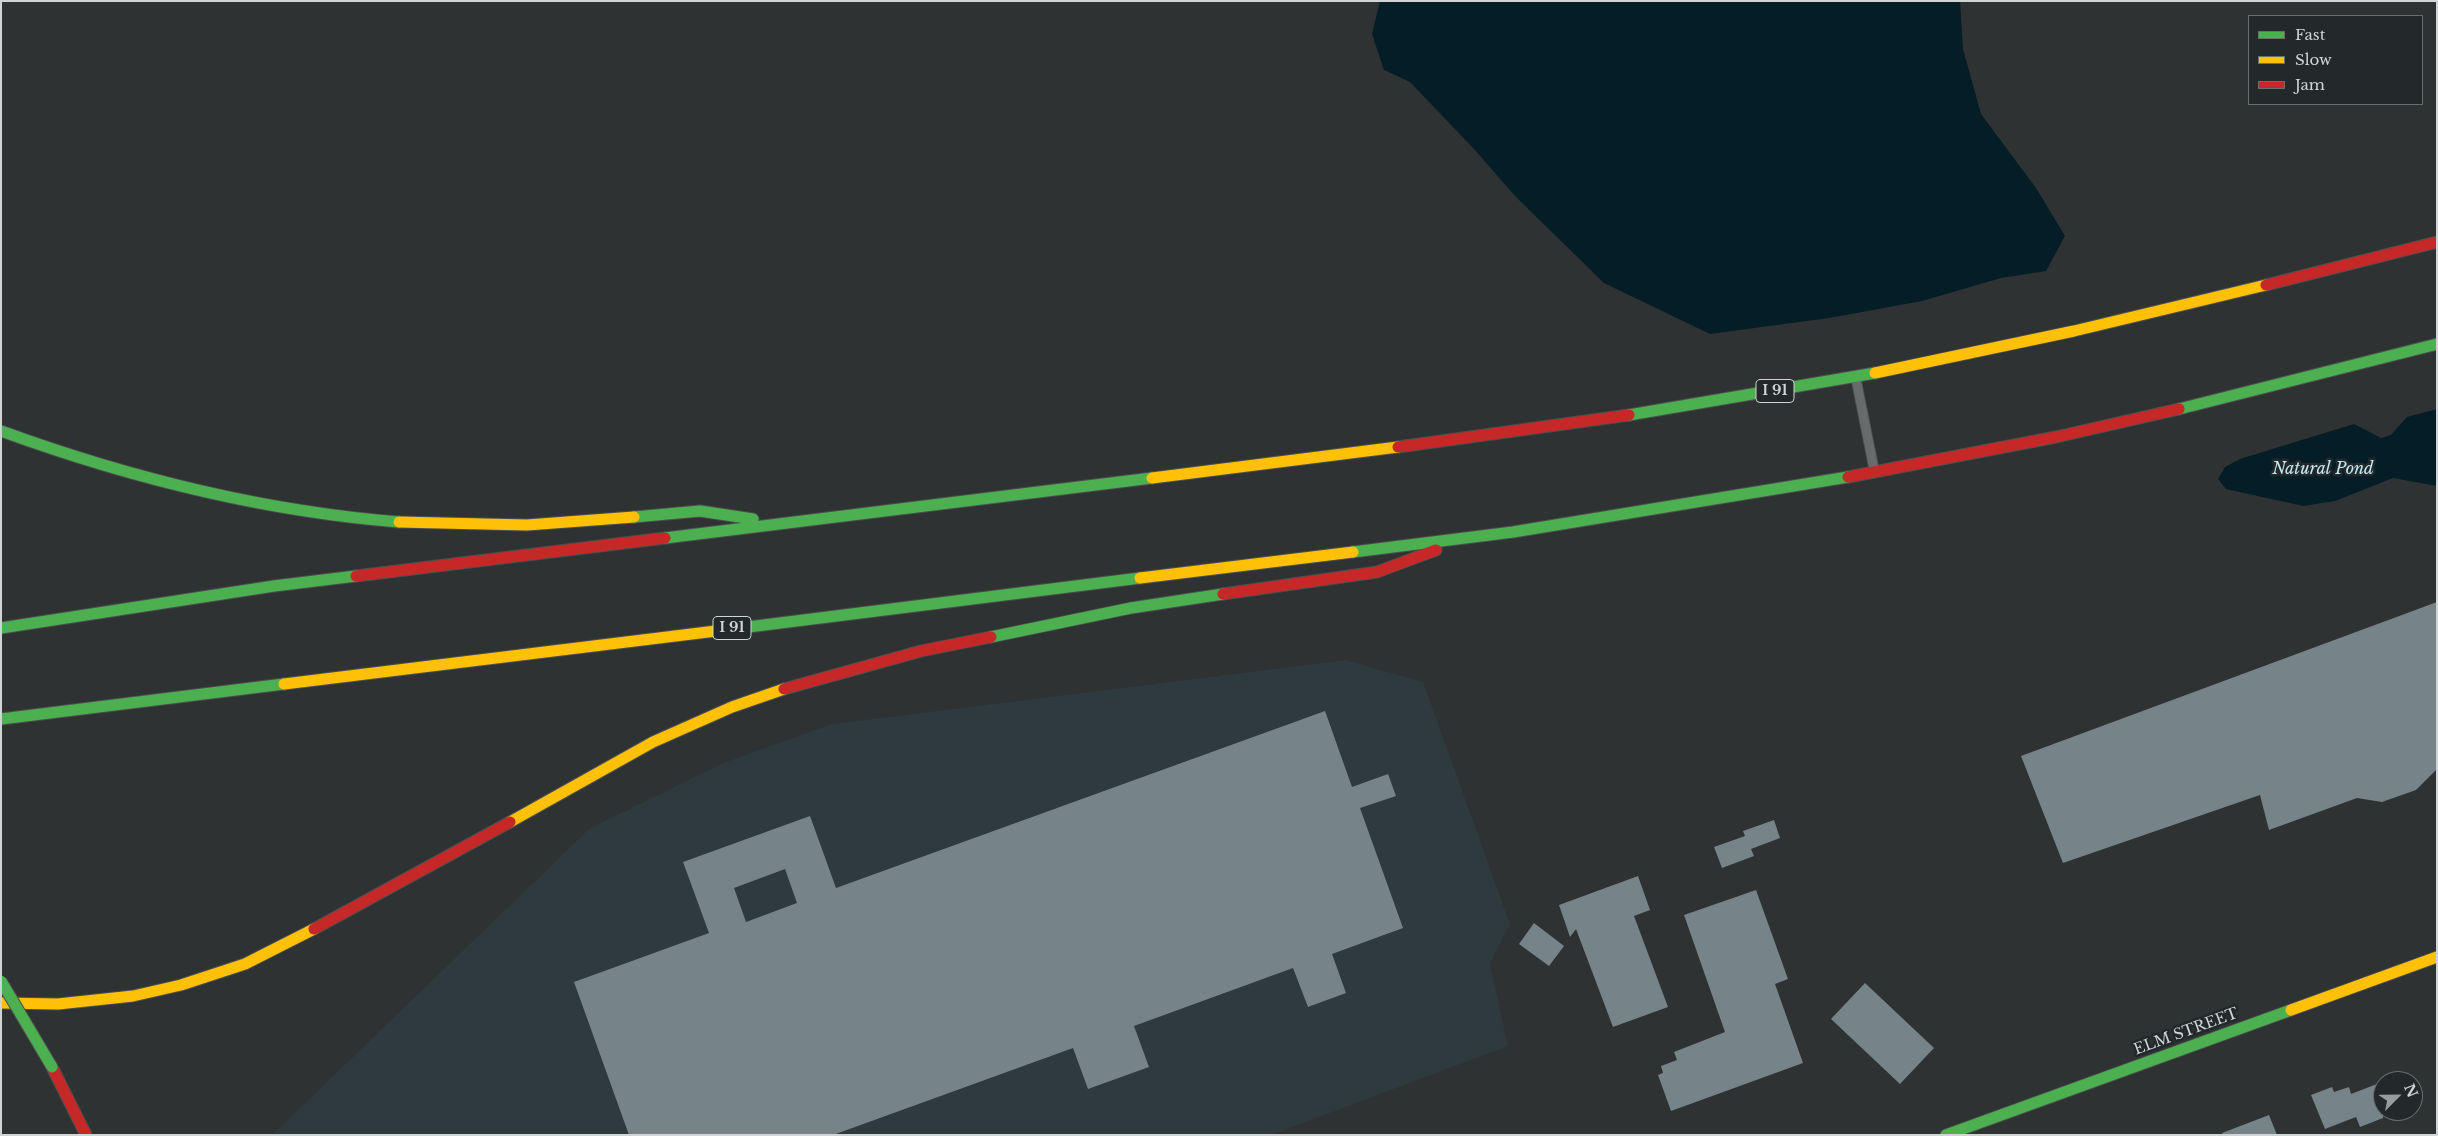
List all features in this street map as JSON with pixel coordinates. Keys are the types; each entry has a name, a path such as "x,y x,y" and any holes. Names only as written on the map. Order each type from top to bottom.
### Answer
{"main road":[{"name":"I 91","path":"1,628 274,586 1498,435 1688,406 1856,376 2165,310 2437,242"},
{"name":"I 91","path":"1,720 1463,538 1632,514 1874,472 2132,420 2437,344"},
{"path":"1,431 68,455 160,483 231,500 306,513 390,522 489,526 558,524 700,511 734,515 776,524"},
{"path":"1,1003 58,1004 133,996 181,985 245,964 336,919 653,742 732,707 804,682 920,651 1131,608 1376,572 1413,560 1463,538"},
{"name":"ELM STREET","path":"1946,1135 2437,957"},
{"path":"1,982 52,1067 86,1135"}],"lane":[{"path":"1856,376 1874,472"}],"shaded area":[{"path":"1346,660 1423,682 1510,924 1490,964 1508,1046 1271,1135 272,1135 589,829 723,763 832,724"}],"water":[{"path":"1380,1 1960,1 1963,49 1981,114 2036,188 2065,236 2046,271 2001,278 1922,301 1829,318 1710,334 1604,283 1515,196 1474,149 1410,82 1384,70 1372,34"},
{"name":"Natural Pond","path":"2437,409 2437,486 2393,478 2335,501 2303,506 2226,489 2218,479 2225,467 2240,459 2354,424 2381,438 2391,435 2407,417"}],"building":[{"path":"2437,602 2437,769 2416,790 2382,802 2357,798 2269,830 2260,795 2063,863 2021,756"},
{"path":"1325,711 1352,787 1388,774 1396,796 1360,808 1403,928 1332,954 1346,993 1308,1007 1293,968 1134,1026 1149,1067 1088,1089 1073,1048 833,1135 629,1135 574,982 709,933 683,862 810,816 836,888","holes":["785,869 797,903 746,922 734,888"]},
{"path":"1774,820 1780,838 1751,849 1754,856 1722,868 1714,847 1745,836 1743,831"},
{"path":"1638,876 1650,910 1634,916 1668,1007 1613,1027 1576,929 1570,937 1559,905"},
{"path":"1756,890 1788,979 1775,984 1803,1063 1671,1111 1658,1075 1663,1073 1661,1066 1677,1060 1674,1052 1725,1032 1684,915"},
{"path":"1534,923 1564,946 1549,966 1519,944"},
{"path":"1865,983 1934,1048 1900,1084 1831,1019"},
{"path":"2373,1086 2373,1121 2375,1121 2360,1127 2356,1117 2325,1129 2311,1095 2332,1087 2334,1092 2349,1087 2351,1094"},
{"path":"2269,1115 2277,1135 2223,1135 2222,1133"}],"traffic: fast":[{"path":"2179,409 2437,344"},
{"path":"1629,415 1875,373"},
{"path":"1,431 98,464 197,490 297,510 399,522"},
{"path":"1353,552 1513,532 1848,477"},
{"path":"665,538 1152,478"},
{"path":"634,517 700,511 753,519"},
{"path":"1,628 274,586 356,576"},
{"path":"716,631 1140,578"},
{"path":"991,637 1131,608 1223,594"},
{"path":"1,719 284,684"},
{"path":"1,981 52,1067"},
{"path":"1946,1135 2291,1010"}],"traffic: slow":[{"path":"1875,373 2074,331 2266,285"},
{"path":"1152,478 1398,447"},
{"path":"399,522 527,525 634,517"},
{"path":"1140,578 1353,552"},
{"path":"284,684 716,631"},
{"path":"510,822 653,742 732,707 784,689"},
{"path":"1,1003 58,1004 133,996 181,985 245,964 314,929"},
{"path":"2291,1010 2437,957"}],"traffic: jam":[{"path":"2266,285 2437,242"},
{"path":"1848,477 2056,437 2179,409"},
{"path":"1398,447 1629,415"},
{"path":"356,576 665,538"},
{"path":"1223,594 1377,572 1436,550"},
{"path":"784,689 921,651 991,637"},
{"path":"314,929 510,822"},
{"path":"52,1067 86,1135"}]}
